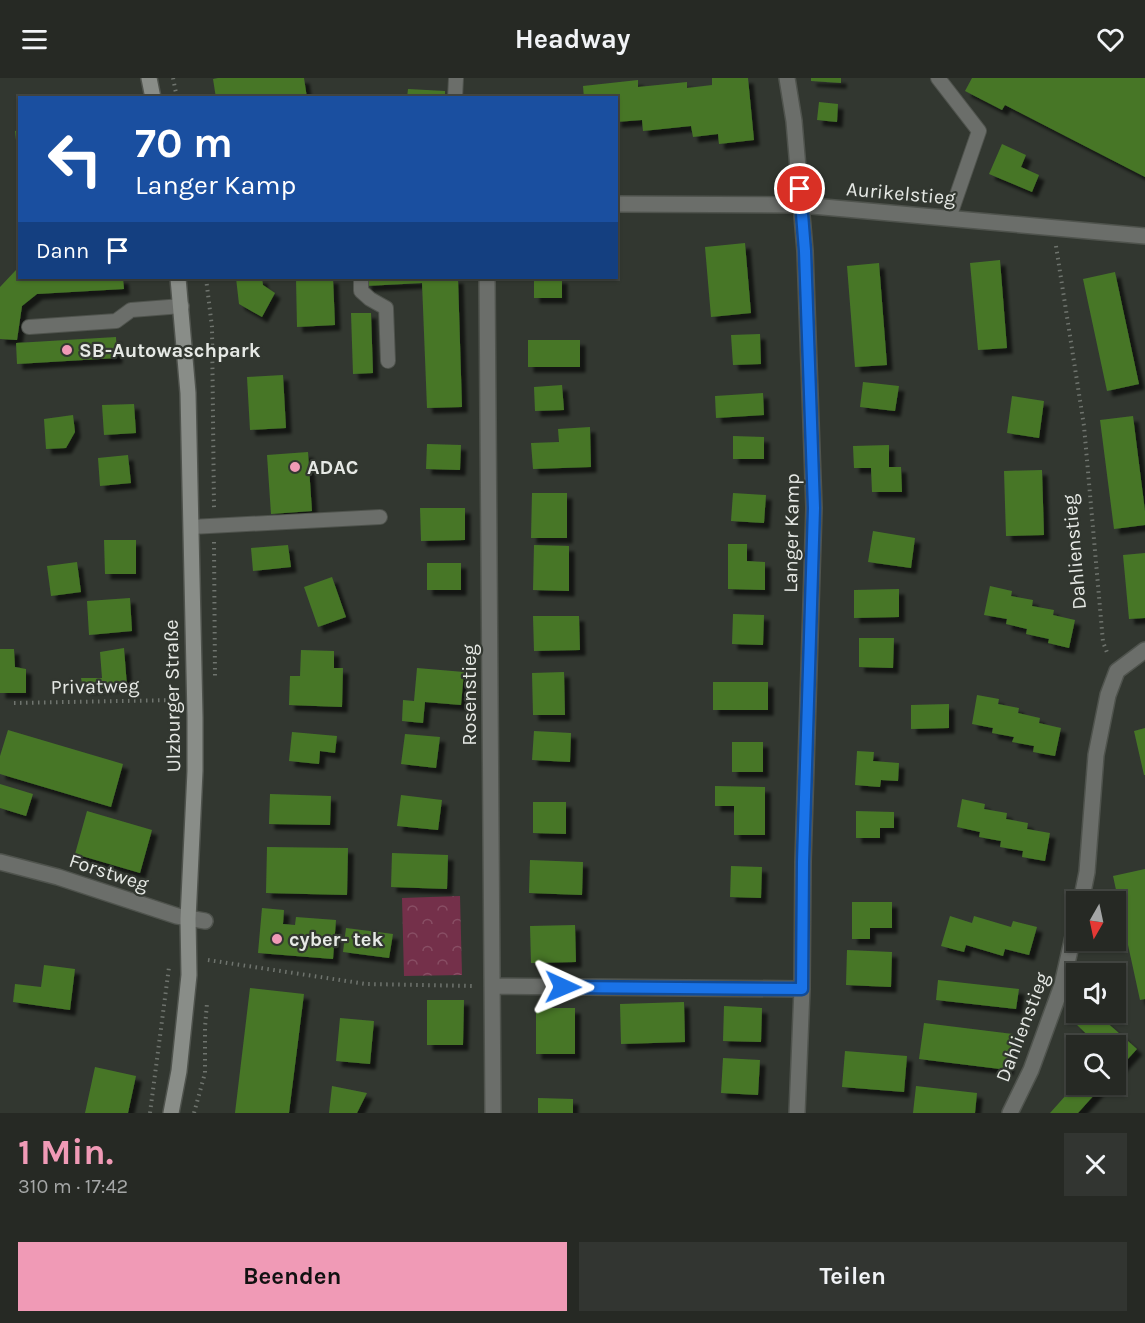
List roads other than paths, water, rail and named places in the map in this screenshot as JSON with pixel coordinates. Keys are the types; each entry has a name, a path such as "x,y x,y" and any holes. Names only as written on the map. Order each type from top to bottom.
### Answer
{"main road":[{"path":"149,78 153,96"},
{"name":"Ulzburger Straße","path":"171,1113 179,1071 189,975 188,919 195,749 188,393 178,279"}],"street":[{"name":"Langer Kamp","path":"787,78 794,121 805,251 814,508 797,1113"},
{"name":"Aurikelstieg","path":"618,204 801,205 1145,236"},
{"name":"Rosenstieg","path":"487,279 493,1113"},
{"path":"1083,891 1087,872 1096,755 1108,695 1116,671 1145,650"},
{"name":"Forstweg","path":"0,862 58,877 188,919 205,921"},
{"name":"Dahlienstieg","path":"1010,1113 1031,1070 1062,985 1070,951"},
{"path":"492,986 802,989"}],"lane":[{"path":"455,96 456,78"},
{"path":"938,78 979,131 949,218"},
{"path":"361,279 361,291 386,308 388,361"},
{"path":"28,327 116,321 131,310 182,306"},
{"path":"191,527 380,517"}],"place":[{"name":"SB-Autowaschpark","path":"67,350"},
{"name":"ADAC","path":"295,467"},
{"name":"cyber- tek","path":"277,939"}]}
